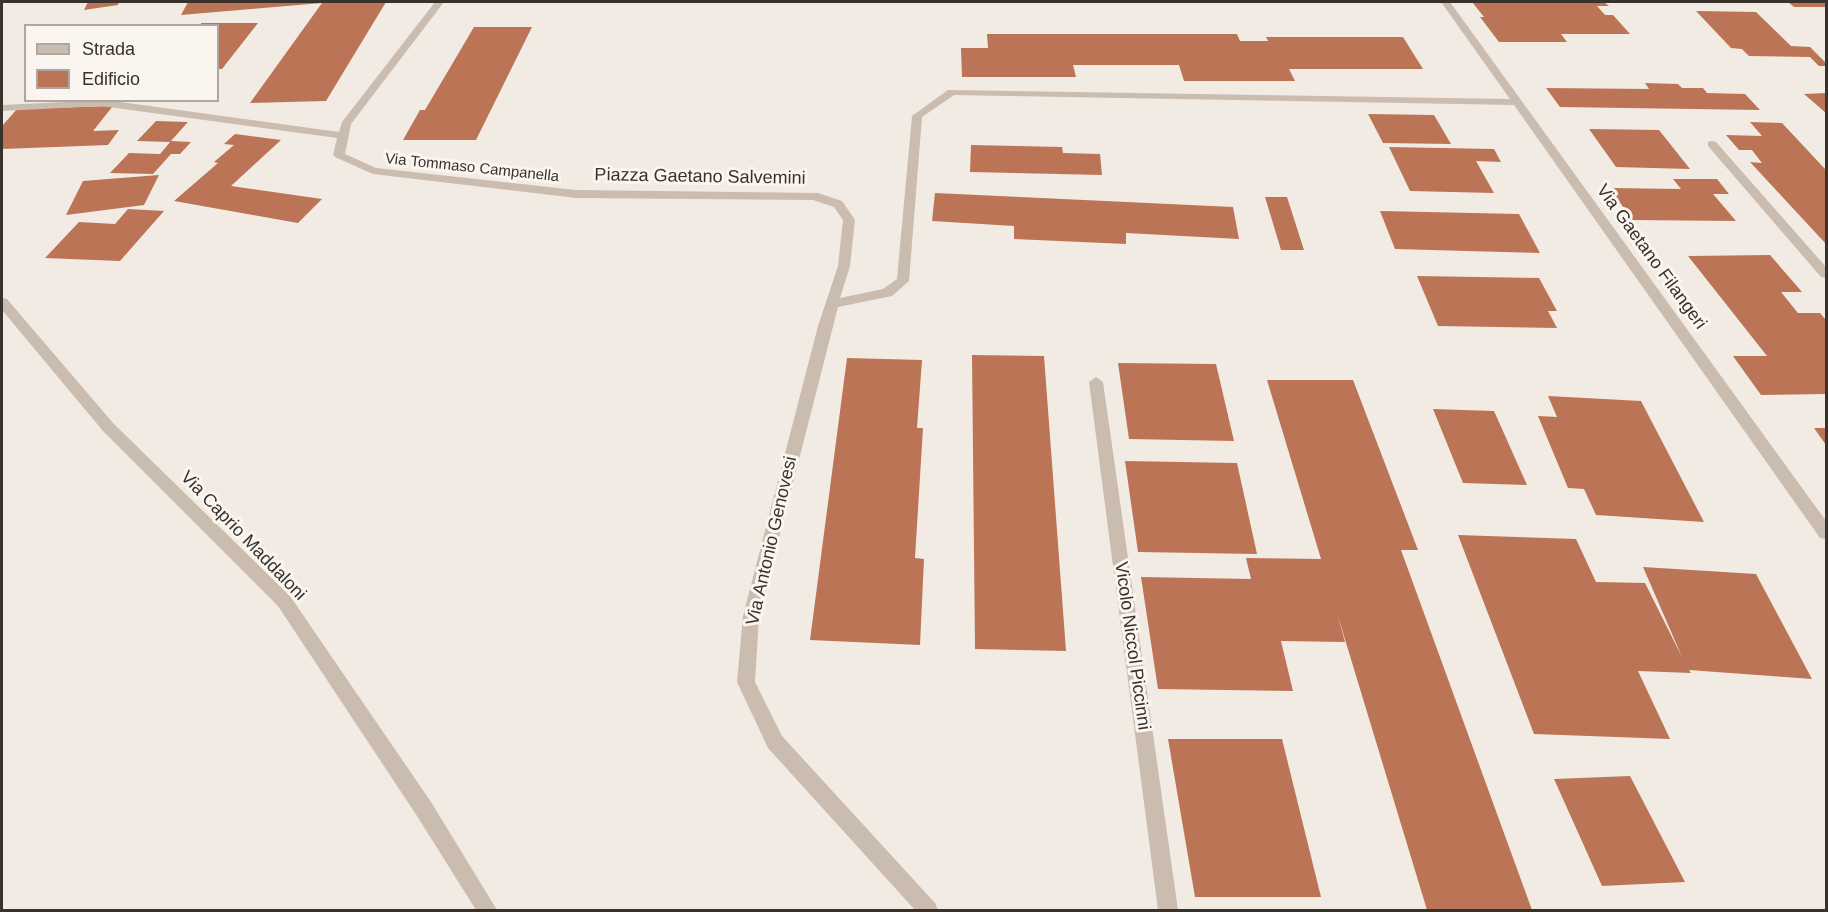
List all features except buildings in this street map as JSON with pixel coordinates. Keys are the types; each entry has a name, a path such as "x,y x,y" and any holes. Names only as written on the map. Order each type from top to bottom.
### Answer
{"street":[{"path":"2,108 101,103 344,135 346,124 439,2"},
{"name":"Via Gaetano Filangeri","path":"1446,2 1827,533"},
{"path":"832,304 887,293 903,281 917,116 952,92 1518,102"},
{"name":"Via Tommaso Campanella","path":"344,135 339,155 374,171 576,194"},
{"path":"1712,144 1827,274"},
{"name":"Piazza Gaetano Salvemini","path":"576,194 814,196 838,204 849,220 844,267 825,326"},
{"name":"Via Caprio Maddaloni","path":"2,302 108,427 284,601 424,809 487,910"},
{"name":"Via Antonio Genovesi","path":"825,326 752,616 746,682 775,742 928,910"},
{"name":"Vicolo Niccol Piccinni","path":"1096,382 1168,910"}]}
